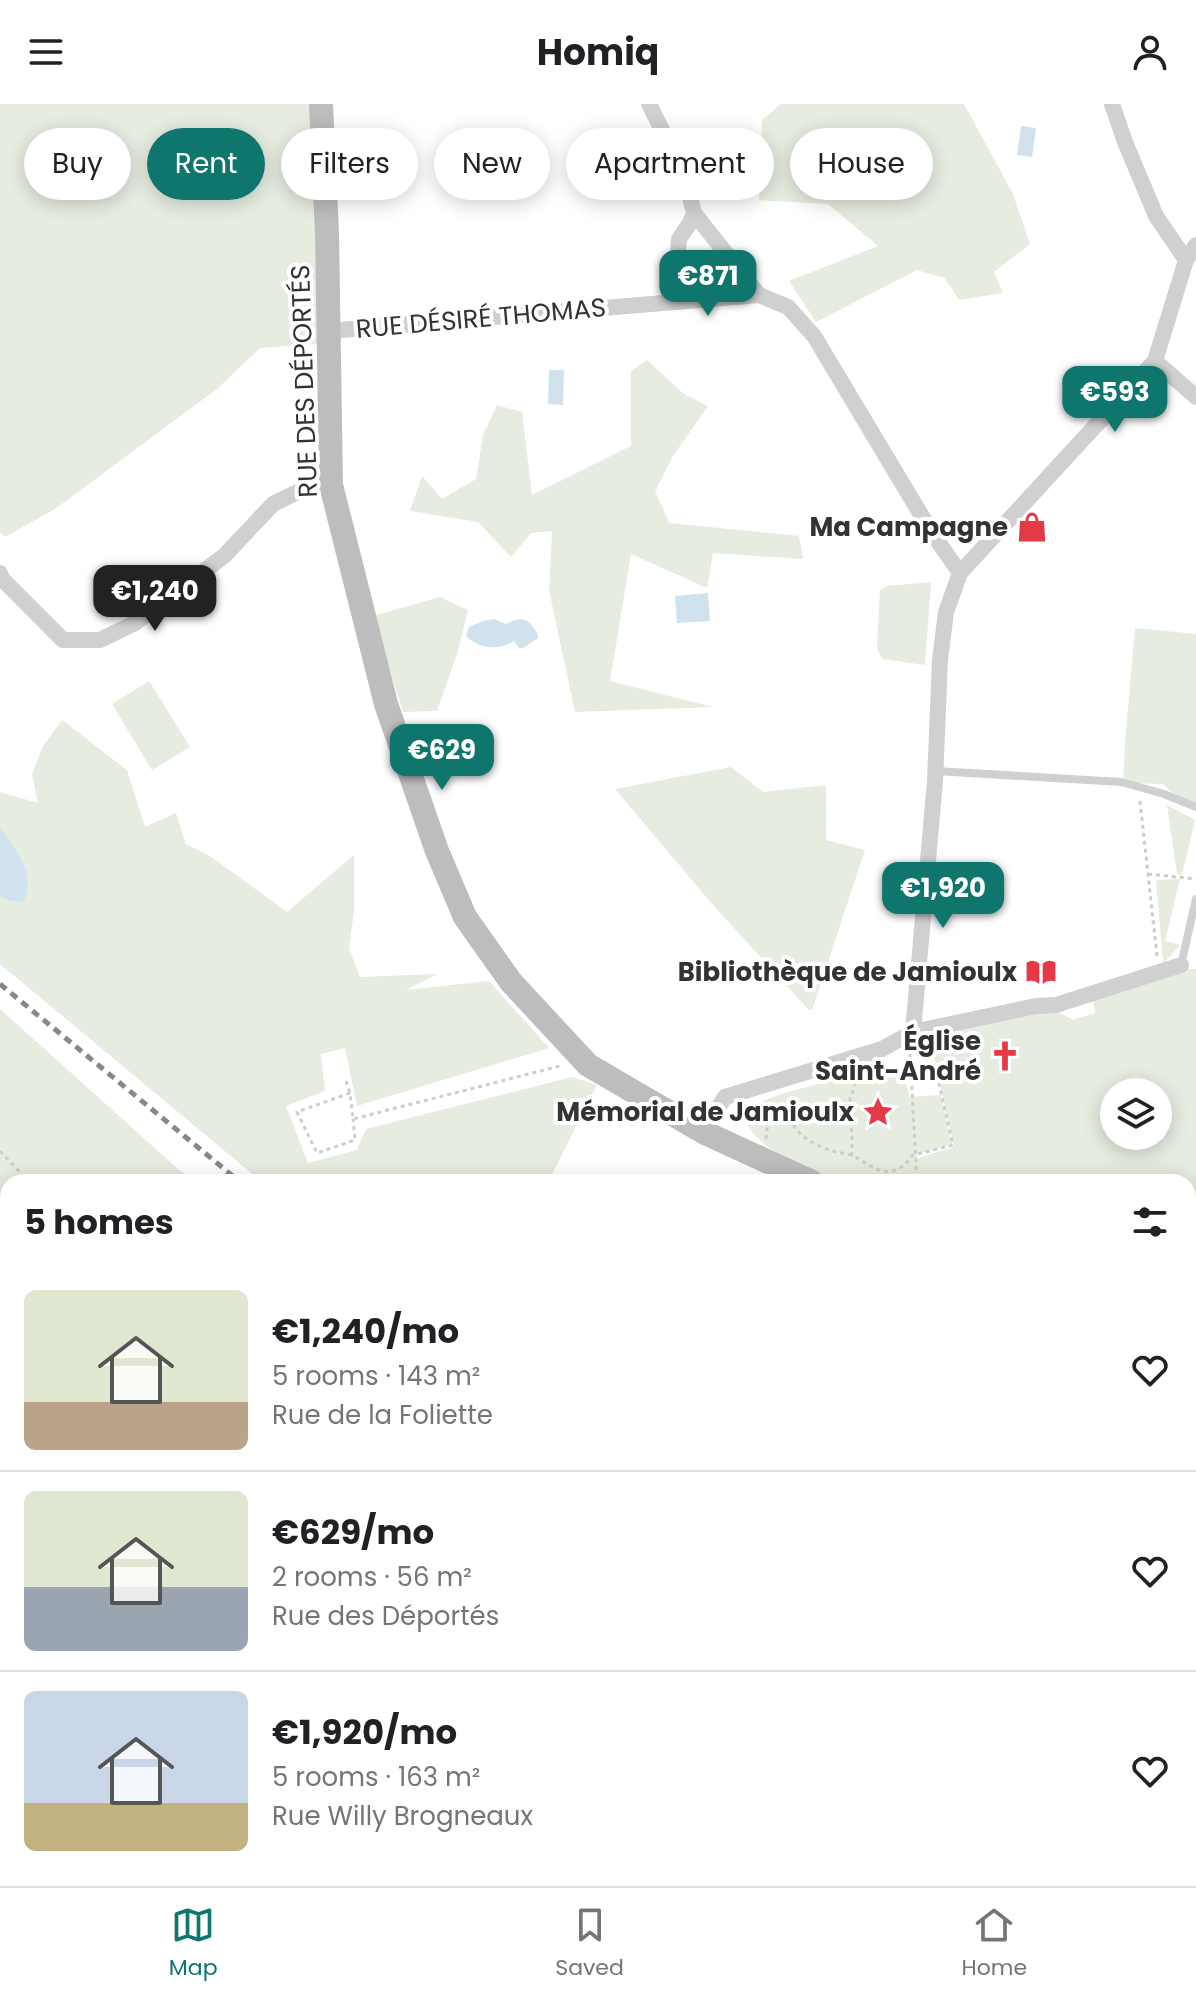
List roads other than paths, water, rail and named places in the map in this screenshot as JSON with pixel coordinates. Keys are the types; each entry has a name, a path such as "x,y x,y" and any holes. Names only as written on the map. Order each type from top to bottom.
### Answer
{"street":[{"name":"RUE DES DÉPORTÉS","path":"321,104 327,233 331,485 386,704 437,851 465,917 511,982 588,1065 703,1132 795,1174"},
{"path":"649,104 684,174 694,213 759,295 788,307 814,336 932,533 960,573"},
{"path":"1112,104 1156,216 1186,260"},
{"path":"680,300 677,264 679,239 694,213"},
{"path":"910,1034 935,771 941,648 946,612 960,573 1155,361 1186,260 1196,245"},
{"name":"RUE DÉSIRÉ THOMAS","path":"329,331 759,295"},
{"path":"1155,361 1196,397"},
{"path":"0,573 2,579 63,640 100,640 135,623 224,556 273,504 318,482 331,485"},
{"path":"703,1132 725,1097 882,1049 910,1034 1036,1006 1056,1005 1181,965"}],"lane":[{"path":"935,771 1121,782 1196,807"},
{"path":"1181,965 1196,899"}],"water":[{"path":"1021,126 1036,128 1032,157 1017,155"},
{"path":"549,370 564,370 563,405 548,404"},
{"path":"708,593 710,621 677,623 675,596"},
{"path":"494,619 506,624 525,620 537,632 538,638 519,648 514,641 502,646 483,646 466,636 469,627"},
{"path":"0,828 23,863 28,883 23,902 8,900 0,895"}],"railway":[{"path":"0,984 230,1174"}],"place":[{"name":"Ma Campagne","path":"1032,527"},
{"name":"Bibliothèque de Jamioulx","path":"1041,972"},
{"name":"Église Saint-André","path":"1005,1056"},
{"name":"Mémorial de Jamioulx","path":"878,1112"}]}
